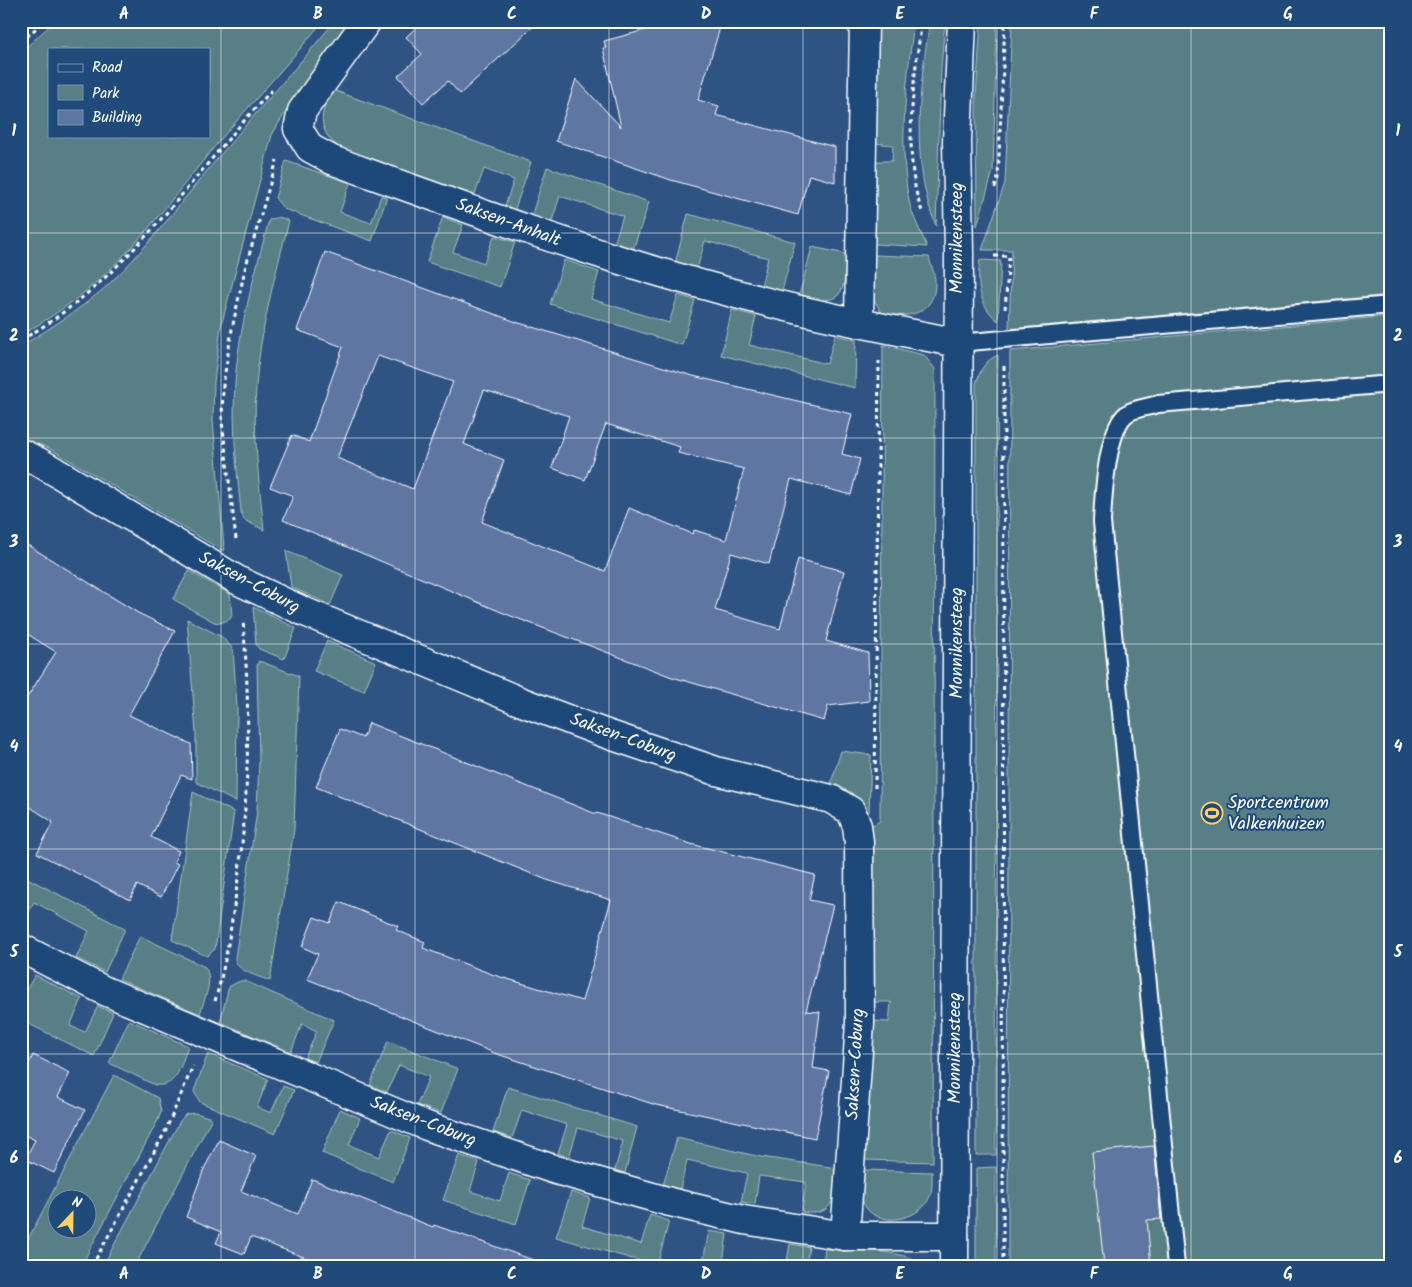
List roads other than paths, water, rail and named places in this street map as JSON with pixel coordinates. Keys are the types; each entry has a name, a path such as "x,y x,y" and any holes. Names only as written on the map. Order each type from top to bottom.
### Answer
{"street":[{"name":"Saksen-Anhalt","path":"367,21 302,111 298,129 310,148 332,160 561,243 690,282 790,309 958,343"},
{"path":"864,21 869,326"},
{"name":"Monnikensteeg","path":"954,1266 958,343 957,141 962,21"},
{"name":"Saksen-Coburg","path":"21,453 239,581 314,616 522,702 604,732 716,771 832,799 851,811 857,826 860,842 860,1023 845,1236"},
{"name":"Saksen-Coburg","path":"21,948 105,991 205,1034 427,1126 556,1170 670,1202 744,1220 845,1236 954,1236"}],"lane":[{"path":"958,343 1004,337 1073,333 1391,305"},
{"path":"1176,1266 1102,522 1104,484 1116,427 1128,414 1158,404 1391,384"}],"place":[{"name":"Sportcentrum Valkenhuizen","path":"1212,813"}]}
